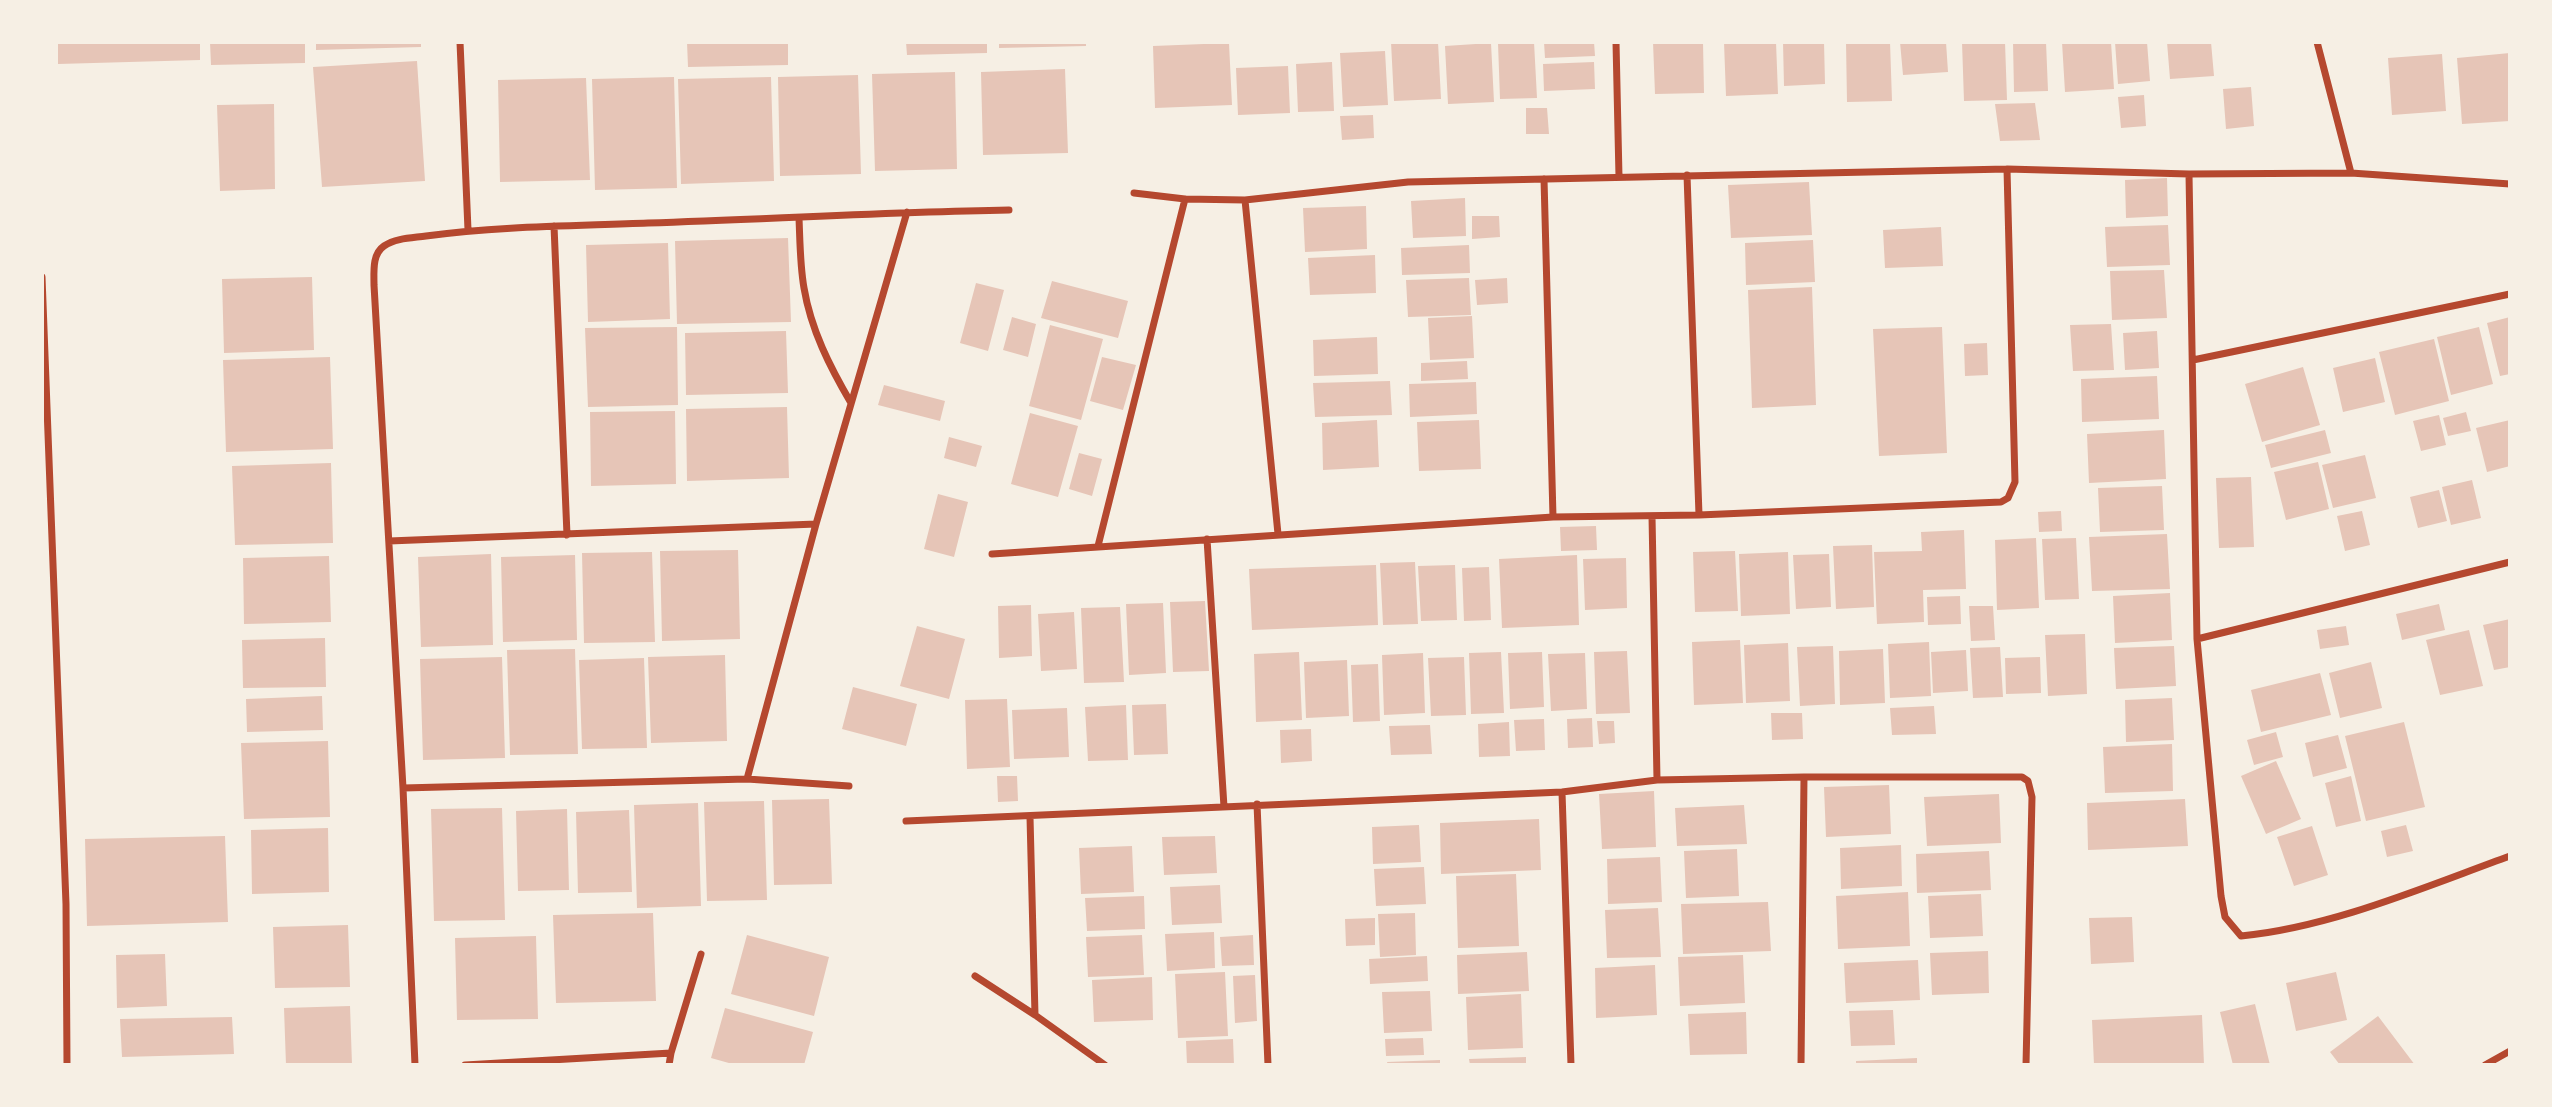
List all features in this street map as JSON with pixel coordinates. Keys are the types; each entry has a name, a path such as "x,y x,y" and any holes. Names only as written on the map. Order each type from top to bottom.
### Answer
{"street":[{"path":"1616,42 1619,177"},
{"path":"2317,42 2351,173"},
{"path":"458,43 468,230"},
{"path":"1135,193 1185,199 1245,200 1408,182 2007,169 2189,174 2351,173 2510,184"},
{"path":"992,554 1553,517 1652,516 2001,502 2008,498 2015,482 2007,169"},
{"path":"2189,174 2197,639 2225,917 2241,936 2322,922 2510,856"},
{"path":"1687,176 1699,514"},
{"path":"1544,179 1553,517"},
{"path":"1098,546 1185,199"},
{"path":"1245,200 1278,534"},
{"path":"415,1065 403,788 374,278 377,255 383,247 396,240 468,230 1009,210"},
{"path":"747,779 816,524 906,212"},
{"path":"799,218 804,288 817,336 828,364 851,403"},
{"path":"554,226 566,535"},
{"path":"42,277 66,904 67,1065"},
{"path":"2193,360 2510,294"},
{"path":"1652,516 1657,780"},
{"path":"388,541 816,524"},
{"path":"1207,539 1224,807"},
{"path":"2197,639 2510,562"},
{"path":"1801,1065 1804,777"},
{"path":"906,821 1562,792 1657,780 2022,777 2028,781 2032,797 2026,1065"},
{"path":"403,788 747,779 849,786"},
{"path":"1562,792 1571,1065"},
{"path":"1257,804 1268,1065"},
{"path":"1030,817 1035,1014"},
{"path":"669,1065 701,954"},
{"path":"975,976 1035,1014 1105,1065"},
{"path":"2485,1065 2510,1051"},
{"path":"465,1065 671,1053"}],"building":[{"path":"58,42 200,42 200,60 58,64"},
{"path":"210,42 305,42 305,63 211,65"},
{"path":"316,42 421,42 421,47 316,50"},
{"path":"687,42 788,42 788,65 688,67"},
{"path":"906,42 987,42 987,53 907,55"},
{"path":"999,42 1086,42 1086,46 999,48"},
{"path":"1391,42 1438,42 1441,99 1394,101"},
{"path":"1534,42 1537,98 1500,99 1498,43"},
{"path":"1544,42 1594,42 1595,56 1545,58"},
{"path":"1653,42 1703,42 1704,93 1655,94"},
{"path":"1724,42 1776,42 1778,94 1726,96"},
{"path":"1783,42 1824,42 1825,84 1784,86"},
{"path":"1846,42 1890,42 1892,101 1847,102"},
{"path":"1900,42 1946,42 1948,72 1903,75"},
{"path":"1962,42 2005,42 2007,100 1964,101"},
{"path":"2013,42 2046,42 2048,91 2014,92"},
{"path":"2062,42 2111,42 2114,89 2065,92"},
{"path":"2115,42 2147,42 2150,81 2118,84"},
{"path":"2167,42 2211,42 2214,76 2170,79"},
{"path":"1229,43 1232,105 1155,108 1153,46"},
{"path":"1491,43 1494,102 1448,104 1445,46"},
{"path":"1385,51 1388,105 1343,107 1340,53"},
{"path":"2510,53 2510,121 2462,124 2457,58"},
{"path":"2442,54 2446,111 2392,115 2388,58"},
{"path":"417,61 425,181 322,187 313,67"},
{"path":"1332,62 1334,111 1298,112 1296,64"},
{"path":"1594,62 1595,89 1544,91 1543,64"},
{"path":"1288,66 1290,113 1238,115 1236,68"},
{"path":"1065,69 1068,153 983,155 981,72"},
{"path":"955,72 957,169 875,171 872,74"},
{"path":"858,75 861,174 780,176 778,77"},
{"path":"674,77 677,188 595,190 592,79"},
{"path":"771,77 774,181 681,184 678,79"},
{"path":"586,78 590,180 500,182 498,80"},
{"path":"2251,87 2254,126 2226,129 2223,89"},
{"path":"2144,95 2146,126 2121,128 2118,97"},
{"path":"2035,103 2040,140 2000,141 1995,104"},
{"path":"274,104 275,189 220,191 217,105"},
{"path":"1526,108 1547,108 1549,134 1526,134"},
{"path":"1373,115 1374,138 1342,140 1340,116"},
{"path":"2167,178 2168,216 2126,218 2125,180"},
{"path":"1809,182 1812,235 1731,238 1728,185"},
{"path":"1465,198 1466,236 1413,238 1411,201"},
{"path":"1366,206 1367,249 1305,252 1303,208"},
{"path":"1472,216 1499,216 1500,237 1472,239"},
{"path":"2168,225 2170,265 2107,267 2105,227"},
{"path":"1941,227 1943,266 1885,268 1883,230"},
{"path":"788,238 791,322 677,324 675,241"},
{"path":"1813,240 1815,282 1746,285 1745,243"},
{"path":"668,243 670,319 588,322 586,245"},
{"path":"1469,245 1470,273 1402,275 1401,248"},
{"path":"1375,255 1376,293 1310,295 1308,258"},
{"path":"2164,270 2167,318 2112,320 2110,271"},
{"path":"312,277 314,350 224,353 222,279"},
{"path":"1469,278 1471,315 1408,317 1406,280"},
{"path":"1507,278 1508,303 1477,305 1475,280"},
{"path":"1052,281 1128,301 1118,338 1041,318"},
{"path":"976,283 1004,290 988,351 960,343"},
{"path":"1812,287 1816,405 1752,408 1748,290"},
{"path":"1472,316 1474,358 1430,360 1428,318"},
{"path":"1012,317 1036,324 1028,357 1003,350"},
{"path":"2510,317 2510,374 2500,376 2487,323"},
{"path":"2111,324 2114,370 2073,371 2070,325"},
{"path":"1050,325 1103,339 1081,420 1029,406"},
{"path":"677,327 678,405 588,407 585,328"},
{"path":"1942,327 1947,453 1879,456 1873,329"},
{"path":"2479,327 2493,384 2451,395 2437,337"},
{"path":"786,331 788,393 686,395 685,333"},
{"path":"2157,331 2159,368 2125,370 2123,333"},
{"path":"1377,337 1378,374 1314,376 1313,340"},
{"path":"2434,339 2449,401 2395,415 2379,352"},
{"path":"1987,343 1988,375 1965,376 1964,344"},
{"path":"330,357 333,449 226,452 223,360"},
{"path":"1102,357 1136,365 1123,410 1090,401"},
{"path":"2375,358 2385,402 2343,412 2333,368"},
{"path":"1467,361 1468,379 1421,381 1421,363"},
{"path":"2303,367 2320,425 2262,442 2245,384"},
{"path":"2157,376 2159,419 2082,422 2081,379"},
{"path":"1390,381 1392,415 1315,417 1313,383"},
{"path":"1476,382 1477,414 1410,417 1409,384"},
{"path":"884,385 945,401 940,421 878,405"},
{"path":"787,407 789,478 687,481 686,409"},
{"path":"675,411 676,484 591,486 590,412"},
{"path":"2466,412 2471,431 2448,436 2443,418"},
{"path":"1030,413 1078,426 1058,497 1011,484"},
{"path":"2439,415 2446,445 2421,451 2413,421"},
{"path":"1377,420 1379,467 1323,470 1322,423"},
{"path":"1479,420 1481,469 1419,471 1417,422"},
{"path":"2510,420 2510,466 2487,472 2476,428"},
{"path":"2164,430 2166,479 2089,483 2087,434"},
{"path":"2325,430 2331,453 2271,468 2265,445"},
{"path":"949,437 982,446 976,467 944,458"},
{"path":"1079,453 1102,459 1092,496 1069,489"},
{"path":"2365,455 2376,498 2333,508 2322,465"},
{"path":"2318,462 2329,509 2286,520 2274,472"},
{"path":"331,463 333,543 235,545 232,466"},
{"path":"2251,477 2254,547 2219,548 2216,478"},
{"path":"2472,480 2481,518 2451,525 2442,487"},
{"path":"2162,486 2164,530 2100,532 2098,488"},
{"path":"2439,490 2447,521 2418,528 2410,497"},
{"path":"938,494 968,502 954,557 924,549"},
{"path":"2061,511 2062,531 2039,532 2038,512"},
{"path":"2362,511 2370,545 2345,551 2337,516"},
{"path":"1596,526 1597,550 1561,551 1560,527"},
{"path":"1964,530 1966,589 1923,590 1924,622 1877,624 1874,552 1922,551 1921,532"},
{"path":"2167,534 2170,589 2092,591 2089,537"},
{"path":"2036,538 2039,608 1997,610 1995,540"},
{"path":"2076,538 2079,599 2045,600 2042,539"},
{"path":"1872,545 1874,607 1836,609 1833,546"},
{"path":"738,550 740,639 662,641 660,551"},
{"path":"1735,551 1738,611 1695,612 1693,552"},
{"path":"652,552 655,642 584,643 582,553"},
{"path":"1788,552 1790,614 1741,616 1739,554"},
{"path":"491,554 493,645 421,647 418,557"},
{"path":"1829,554 1831,607 1796,609 1793,555"},
{"path":"575,555 577,640 503,642 501,557"},
{"path":"1577,555 1579,625 1502,628 1499,559"},
{"path":"329,556 331,622 244,624 243,558"},
{"path":"1626,558 1627,608 1585,610 1583,559"},
{"path":"1415,562 1418,624 1383,625 1380,563"},
{"path":"1376,565 1378,625 1252,630 1249,569"},
{"path":"1455,565 1457,620 1421,621 1418,566"},
{"path":"1489,567 1491,620 1464,621 1462,568"},
{"path":"2170,593 2172,640 2115,643 2113,596"},
{"path":"1960,596 1961,624 1928,625 1927,597"},
{"path":"1205,601 1209,671 1173,672 1170,602"},
{"path":"1163,603 1166,673 1129,675 1126,604"},
{"path":"2439,604 2445,630 2402,640 2396,614"},
{"path":"1031,605 1032,656 999,658 998,606"},
{"path":"1969,606 1993,606 1995,640 1971,641"},
{"path":"1120,607 1124,682 1084,683 1081,608"},
{"path":"1074,612 1077,669 1041,671 1038,614"},
{"path":"2510,619 2510,667 2494,670 2483,625"},
{"path":"917,626 965,639 949,699 900,686"},
{"path":"2346,626 2349,645 2320,649 2317,630"},
{"path":"2469,630 2483,686 2440,695 2426,640"},
{"path":"2085,634 2087,694 2048,696 2045,635"},
{"path":"325,638 326,687 243,688 242,640"},
{"path":"1740,640 1743,703 1694,705 1692,642"},
{"path":"1929,642 1931,696 1890,698 1888,644"},
{"path":"1788,643 1790,701 1746,703 1744,645"},
{"path":"1833,646 1835,704 1800,706 1797,647"},
{"path":"2174,646 2176,686 2116,689 2114,648"},
{"path":"2000,647 2003,697 1973,698 1970,648"},
{"path":"575,649 578,754 510,755 507,650"},
{"path":"1883,649 1885,703 1840,705 1839,651"},
{"path":"1966,650 1968,691 1933,693 1931,652"},
{"path":"1627,651 1630,713 1596,714 1594,652"},
{"path":"1299,652 1302,720 1256,722 1254,654"},
{"path":"1501,652 1504,713 1471,714 1469,653"},
{"path":"1542,652 1544,707 1510,709 1508,653"},
{"path":"1423,653 1425,713 1384,715 1382,655"},
{"path":"1585,653 1587,709 1551,711 1548,654"},
{"path":"725,655 727,741 651,743 648,657"},
{"path":"502,657 505,758 423,760 420,659"},
{"path":"1464,657 1466,715 1431,716 1428,658"},
{"path":"2040,657 2041,693 2006,694 2005,658"},
{"path":"644,658 647,748 582,749 579,660"},
{"path":"1347,660 1349,716 1306,718 1304,662"},
{"path":"2371,662 2382,708 2340,718 2329,673"},
{"path":"1378,664 1380,721 1353,722 1351,665"},
{"path":"2320,673 2331,715 2261,732 2251,690"},
{"path":"853,687 917,704 906,746 842,729"},
{"path":"322,696 323,730 247,732 246,699"},
{"path":"2172,698 2174,740 2126,742 2125,700"},
{"path":"1007,699 1010,767 967,769 965,700"},
{"path":"1166,704 1168,754 1134,755 1132,705"},
{"path":"1126,705 1128,760 1088,761 1085,707"},
{"path":"1934,706 1936,734 1892,735 1890,708"},
{"path":"1067,708 1069,757 1014,759 1012,710"},
{"path":"1771,713 1802,713 1803,739 1772,740"},
{"path":"1592,718 1593,747 1568,748 1567,719"},
{"path":"1544,719 1545,750 1516,751 1514,720"},
{"path":"1597,721 1614,721 1615,743 1599,744"},
{"path":"1509,722 1510,756 1479,757 1478,724"},
{"path":"2404,722 2425,807 2366,821 2345,736"},
{"path":"1430,725 1432,754 1391,755 1389,726"},
{"path":"1311,729 1312,761 1281,763 1280,730"},
{"path":"2276,732 2283,757 2254,765 2247,740"},
{"path":"2338,735 2347,768 2313,777 2305,743"},
{"path":"328,741 330,817 244,819 241,743"},
{"path":"2172,744 2173,791 2105,793 2103,747"},
{"path":"2276,761 2301,819 2266,834 2241,776"},
{"path":"997,776 1017,776 1018,801 998,802"},
{"path":"2351,776 2361,821 2336,827 2325,783"},
{"path":"1889,785 1891,834 1826,837 1824,787"},
{"path":"1654,791 1656,847 1602,849 1599,794"},
{"path":"1999,794 2001,843 1927,846 1924,797"},
{"path":"829,799 832,884 774,885 772,800"},
{"path":"2185,799 2188,846 2088,850 2087,803"},
{"path":"764,801 767,900 707,901 704,802"},
{"path":"698,803 701,906 637,908 634,805"},
{"path":"1744,805 1747,844 1677,846 1675,808"},
{"path":"502,808 505,920 434,921 431,809"},
{"path":"567,809 569,890 518,891 516,811"},
{"path":"629,810 632,892 578,893 576,812"},
{"path":"1539,819 1541,870 1441,874 1440,823"},
{"path":"1419,825 1421,862 1373,864 1372,827"},
{"path":"2406,825 2413,851 2387,857 2381,831"},
{"path":"2312,826 2328,875 2294,886 2277,837"},
{"path":"328,828 329,892 252,894 251,830"},
{"path":"225,836 228,922 87,926 85,839"},
{"path":"1215,836 1217,873 1164,875 1162,837"},
{"path":"1901,845 1902,886 1841,889 1840,848"},
{"path":"1132,846 1134,892 1081,894 1079,848"},
{"path":"1737,849 1739,896 1686,898 1684,851"},
{"path":"1989,851 1991,890 1917,893 1916,854"},
{"path":"1660,857 1662,902 1608,904 1607,859"},
{"path":"1424,867 1426,904 1376,906 1374,869"},
{"path":"1516,874 1519,946 1458,948 1456,876"},
{"path":"1220,885 1222,923 1172,925 1170,887"},
{"path":"1908,892 1910,946 1838,949 1836,896"},
{"path":"1981,894 1983,936 1930,938 1928,896"},
{"path":"1144,896 1145,929 1087,931 1085,898"},
{"path":"1768,902 1771,951 1683,954 1681,904"},
{"path":"1658,908 1661,957 1607,958 1605,910"},
{"path":"653,913 656,1001 556,1003 553,915"},
{"path":"1415,913 1416,955 1380,957 1378,914"},
{"path":"2132,917 2134,962 2091,964 2089,918"},
{"path":"1375,918 1375,945 1346,946 1345,919"},
{"path":"348,925 350,987 275,988 273,927"},
{"path":"1214,932 1215,968 1167,971 1165,934"},
{"path":"747,935 829,957 814,1016 731,994"},
{"path":"1142,935 1144,975 1088,977 1086,937"},
{"path":"1253,935 1254,965 1222,966 1220,937"},
{"path":"536,936 538,1019 457,1020 455,938"},
{"path":"1988,951 1989,993 1932,995 1930,953"},
{"path":"1527,952 1529,991 1458,994 1457,955"},
{"path":"165,954 167,1006 117,1008 116,955"},
{"path":"1743,955 1745,1003 1680,1006 1678,957"},
{"path":"1427,956 1428,981 1370,984 1369,959"},
{"path":"1918,960 1920,1000 1846,1003 1844,963"},
{"path":"1655,965 1657,1015 1596,1018 1595,968"},
{"path":"1225,972 1228,1036 1178,1038 1175,974"},
{"path":"2336,972 2347,1020 2296,1031 2286,983"},
{"path":"1255,975 1257,1021 1235,1023 1233,976"},
{"path":"1152,977 1153,1020 1094,1022 1092,980"},
{"path":"1430,991 1432,1031 1384,1033 1382,992"},
{"path":"1521,994 1523,1048 1468,1050 1466,997"},
{"path":"2255,1004 2270,1065 2233,1065 2220,1012"},
{"path":"350,1006 352,1065 286,1065 284,1008"},
{"path":"725,1008 813,1032 804,1065 736,1065 711,1058"},
{"path":"1893,1010 1895,1045 1851,1046 1849,1011"},
{"path":"1746,1012 1747,1054 1690,1055 1688,1014"},
{"path":"2202,1015 2204,1065 2094,1065 2092,1020"},
{"path":"2378,1016 2415,1065 2340,1065 2330,1052"},
{"path":"232,1017 234,1054 122,1057 120,1019"},
{"path":"1423,1038 1424,1055 1386,1056 1385,1039"},
{"path":"1233,1039 1234,1065 1187,1065 1186,1041"},
{"path":"1526,1057 1526,1065 1470,1065 1469,1059"},
{"path":"1917,1058 1917,1065 1856,1065 1856,1061"},
{"path":"1440,1060 1440,1065 1388,1065 1387,1062"}]}
